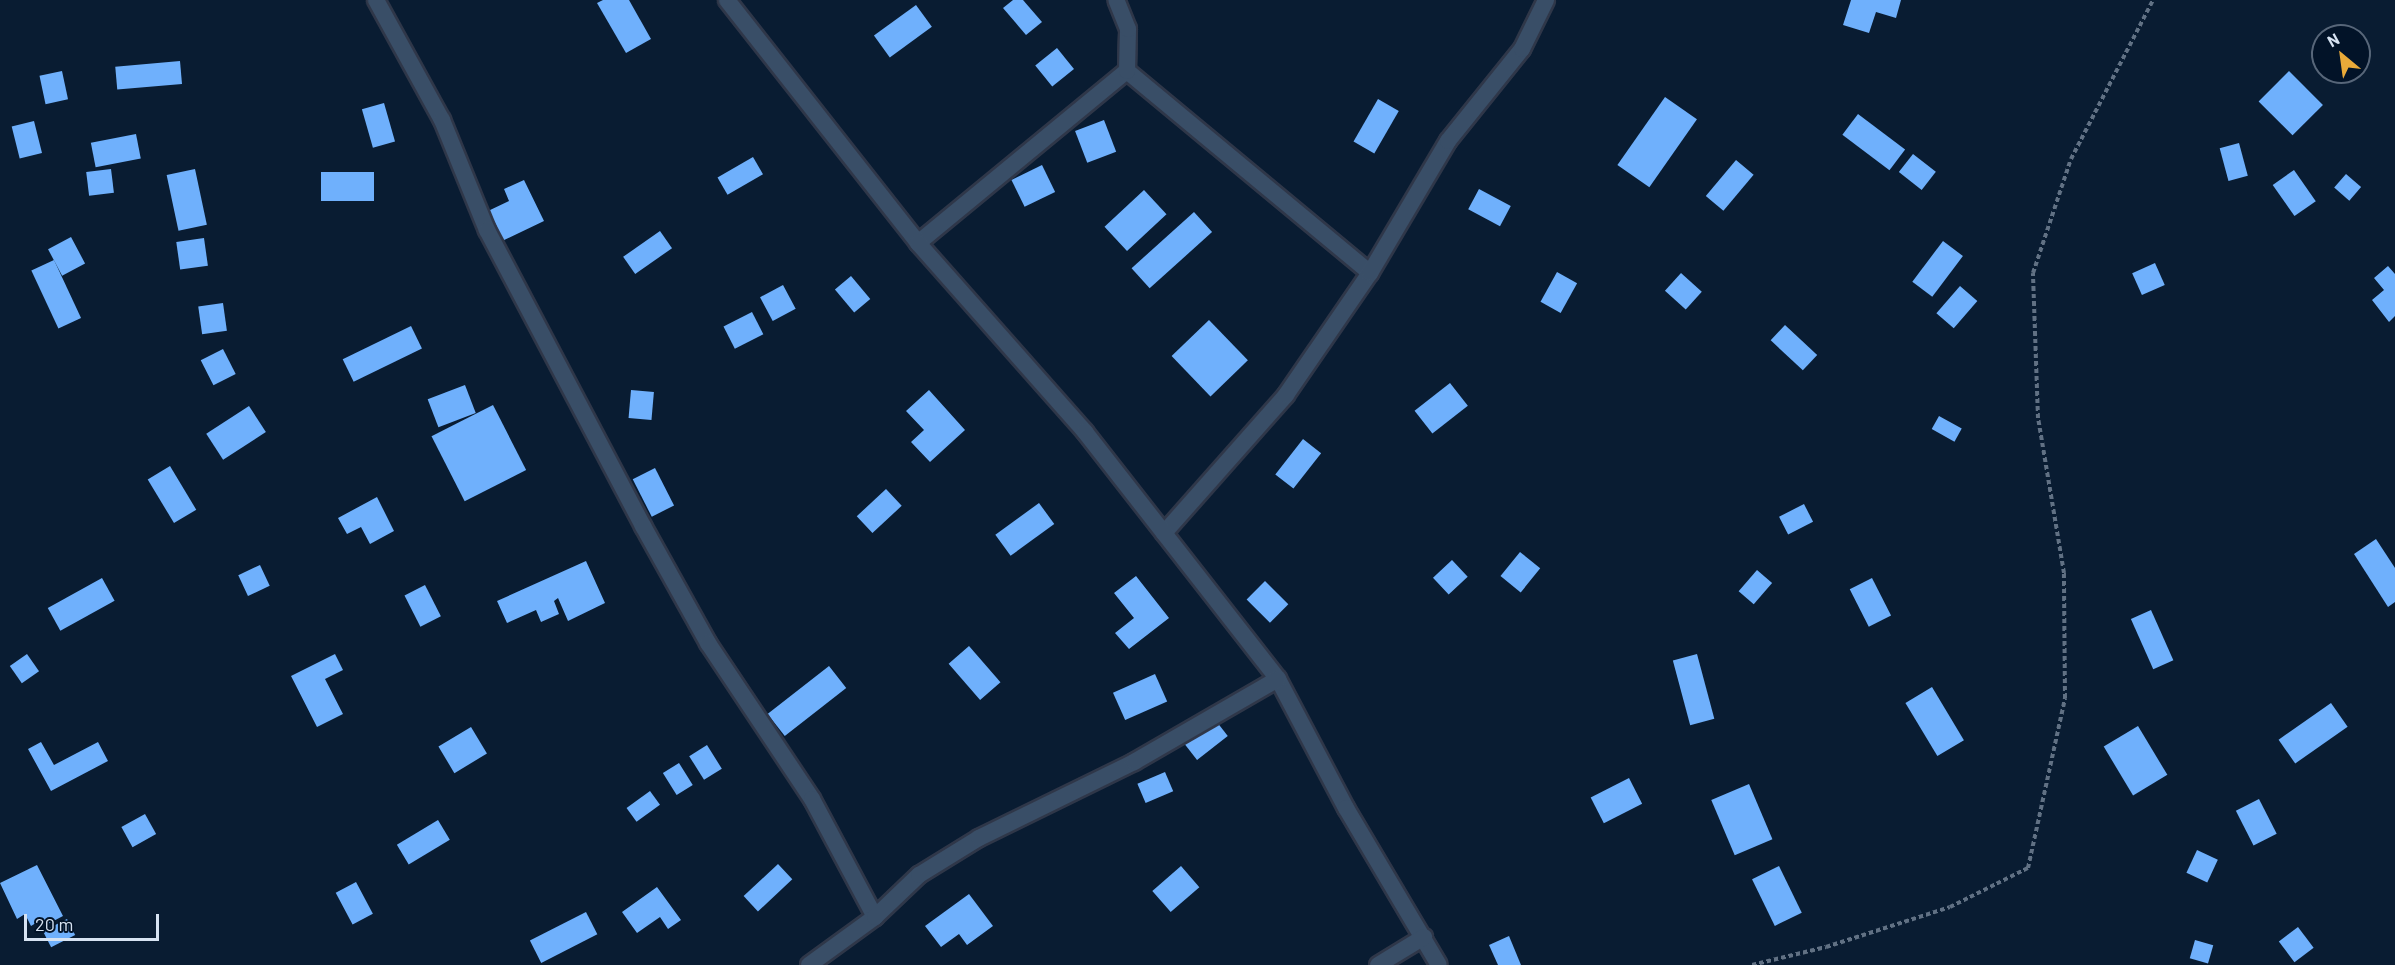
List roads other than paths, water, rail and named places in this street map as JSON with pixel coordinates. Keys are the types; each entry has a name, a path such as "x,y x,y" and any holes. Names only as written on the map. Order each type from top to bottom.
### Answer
{"street":[{"path":"376,0 442,120 487,230 643,526 708,643 812,799 875,917"},
{"path":"728,0 918,243 1085,432 1278,680 1346,808 1439,965"},
{"path":"918,243 1126,70 1128,29 1116,0"},
{"path":"1164,533 1286,395 1370,273 1448,141 1522,49 1546,0"},
{"path":"1126,70 1370,273"},
{"path":"809,965 875,917 920,875 979,838 1134,762 1278,680"},
{"path":"1378,965 1424,937"}]}
